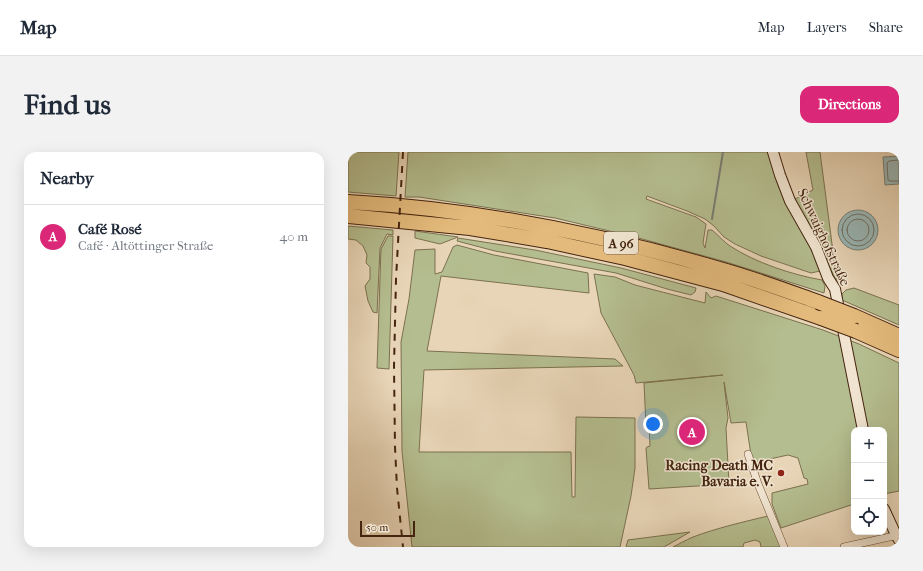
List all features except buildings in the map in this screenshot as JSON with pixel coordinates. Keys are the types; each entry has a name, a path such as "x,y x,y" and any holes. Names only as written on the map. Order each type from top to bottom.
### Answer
{"highway":[{"name":"A 96","path":"348,202 418,208 473,215 551,227 629,245 724,270 818,302 899,336"},
{"name":"A 96","path":"348,216 470,228 547,241 609,254 722,284 856,331 899,350"}],"street":[{"name":"Schwaighofstraße","path":"773,152 790,201 816,247 828,278 835,290 862,427"},
{"path":"748,454 758,484 784,547"},
{"path":"844,547 898,537 887,515"}],"green space":[{"path":"348,152 399,152 396,196 348,192"},
{"path":"408,152 768,152 775,176 813,250 820,271 811,273 761,256 735,244 724,237 705,219 647,196 646,199 696,217 706,224 703,243 705,248 708,230 712,230 730,246 751,258 787,272 822,280 825,286 824,293 726,262 635,237 555,218 419,197 405,197"},
{"path":"806,152 820,152 837,282 795,199 813,190"},
{"path":"348,226 393,230 393,235 387,234 380,248 377,313 373,312 368,301 365,286 370,279 370,267 366,263 367,255 363,246 356,240 348,239"},
{"path":"415,231 458,237 440,244 415,238"},
{"path":"388,236 393,236 389,369 377,368 381,249"},
{"path":"458,238 535,250 621,268 696,288 695,292 691,295 616,273 495,251 457,241"},
{"path":"457,245 494,255 588,273 589,293 441,276 427,351 615,359 623,366 424,370 419,452 571,452 572,497 575,497 576,417 635,418 635,468 631,496 620,547 412,547 402,451 401,342 409,299 415,250 435,249 435,274 442,272 453,247"},
{"path":"594,274 615,277 635,285 705,303 706,292 711,298 716,296 823,330 859,344 899,363 899,491 887,493 887,427 851,427 851,505 781,528 772,504 772,493 808,484 807,479 804,478 798,458 788,455 756,462 751,455 746,422 731,423 724,382 728,418 726,428 729,484 649,489 646,448 650,446 649,426 646,426 644,383 723,375 636,383 634,375 601,313"},
{"path":"854,288 899,305 899,325 842,300 842,294 846,290"},
{"path":"768,516 781,547 761,547 760,542 755,540 744,543 743,547 673,547 690,538 702,534 730,525"},
{"path":"690,532 664,547 626,547 628,540"}],"water":[{"path":"899,156 899,184 885,185 883,157"},
{"path":"858,210 872,216 878,230 872,244 858,250 844,244 838,230 844,216"}],"waterway":[{"path":"712,219 723,152"}],"railway":[{"path":"403,152 396,279 394,367 397,488 403,547"}],"place":[{"name":"Café Rosé","path":"692,432"},
{"name":"Racing Death MC Bavaria e. V.","path":"781,473"}]}
